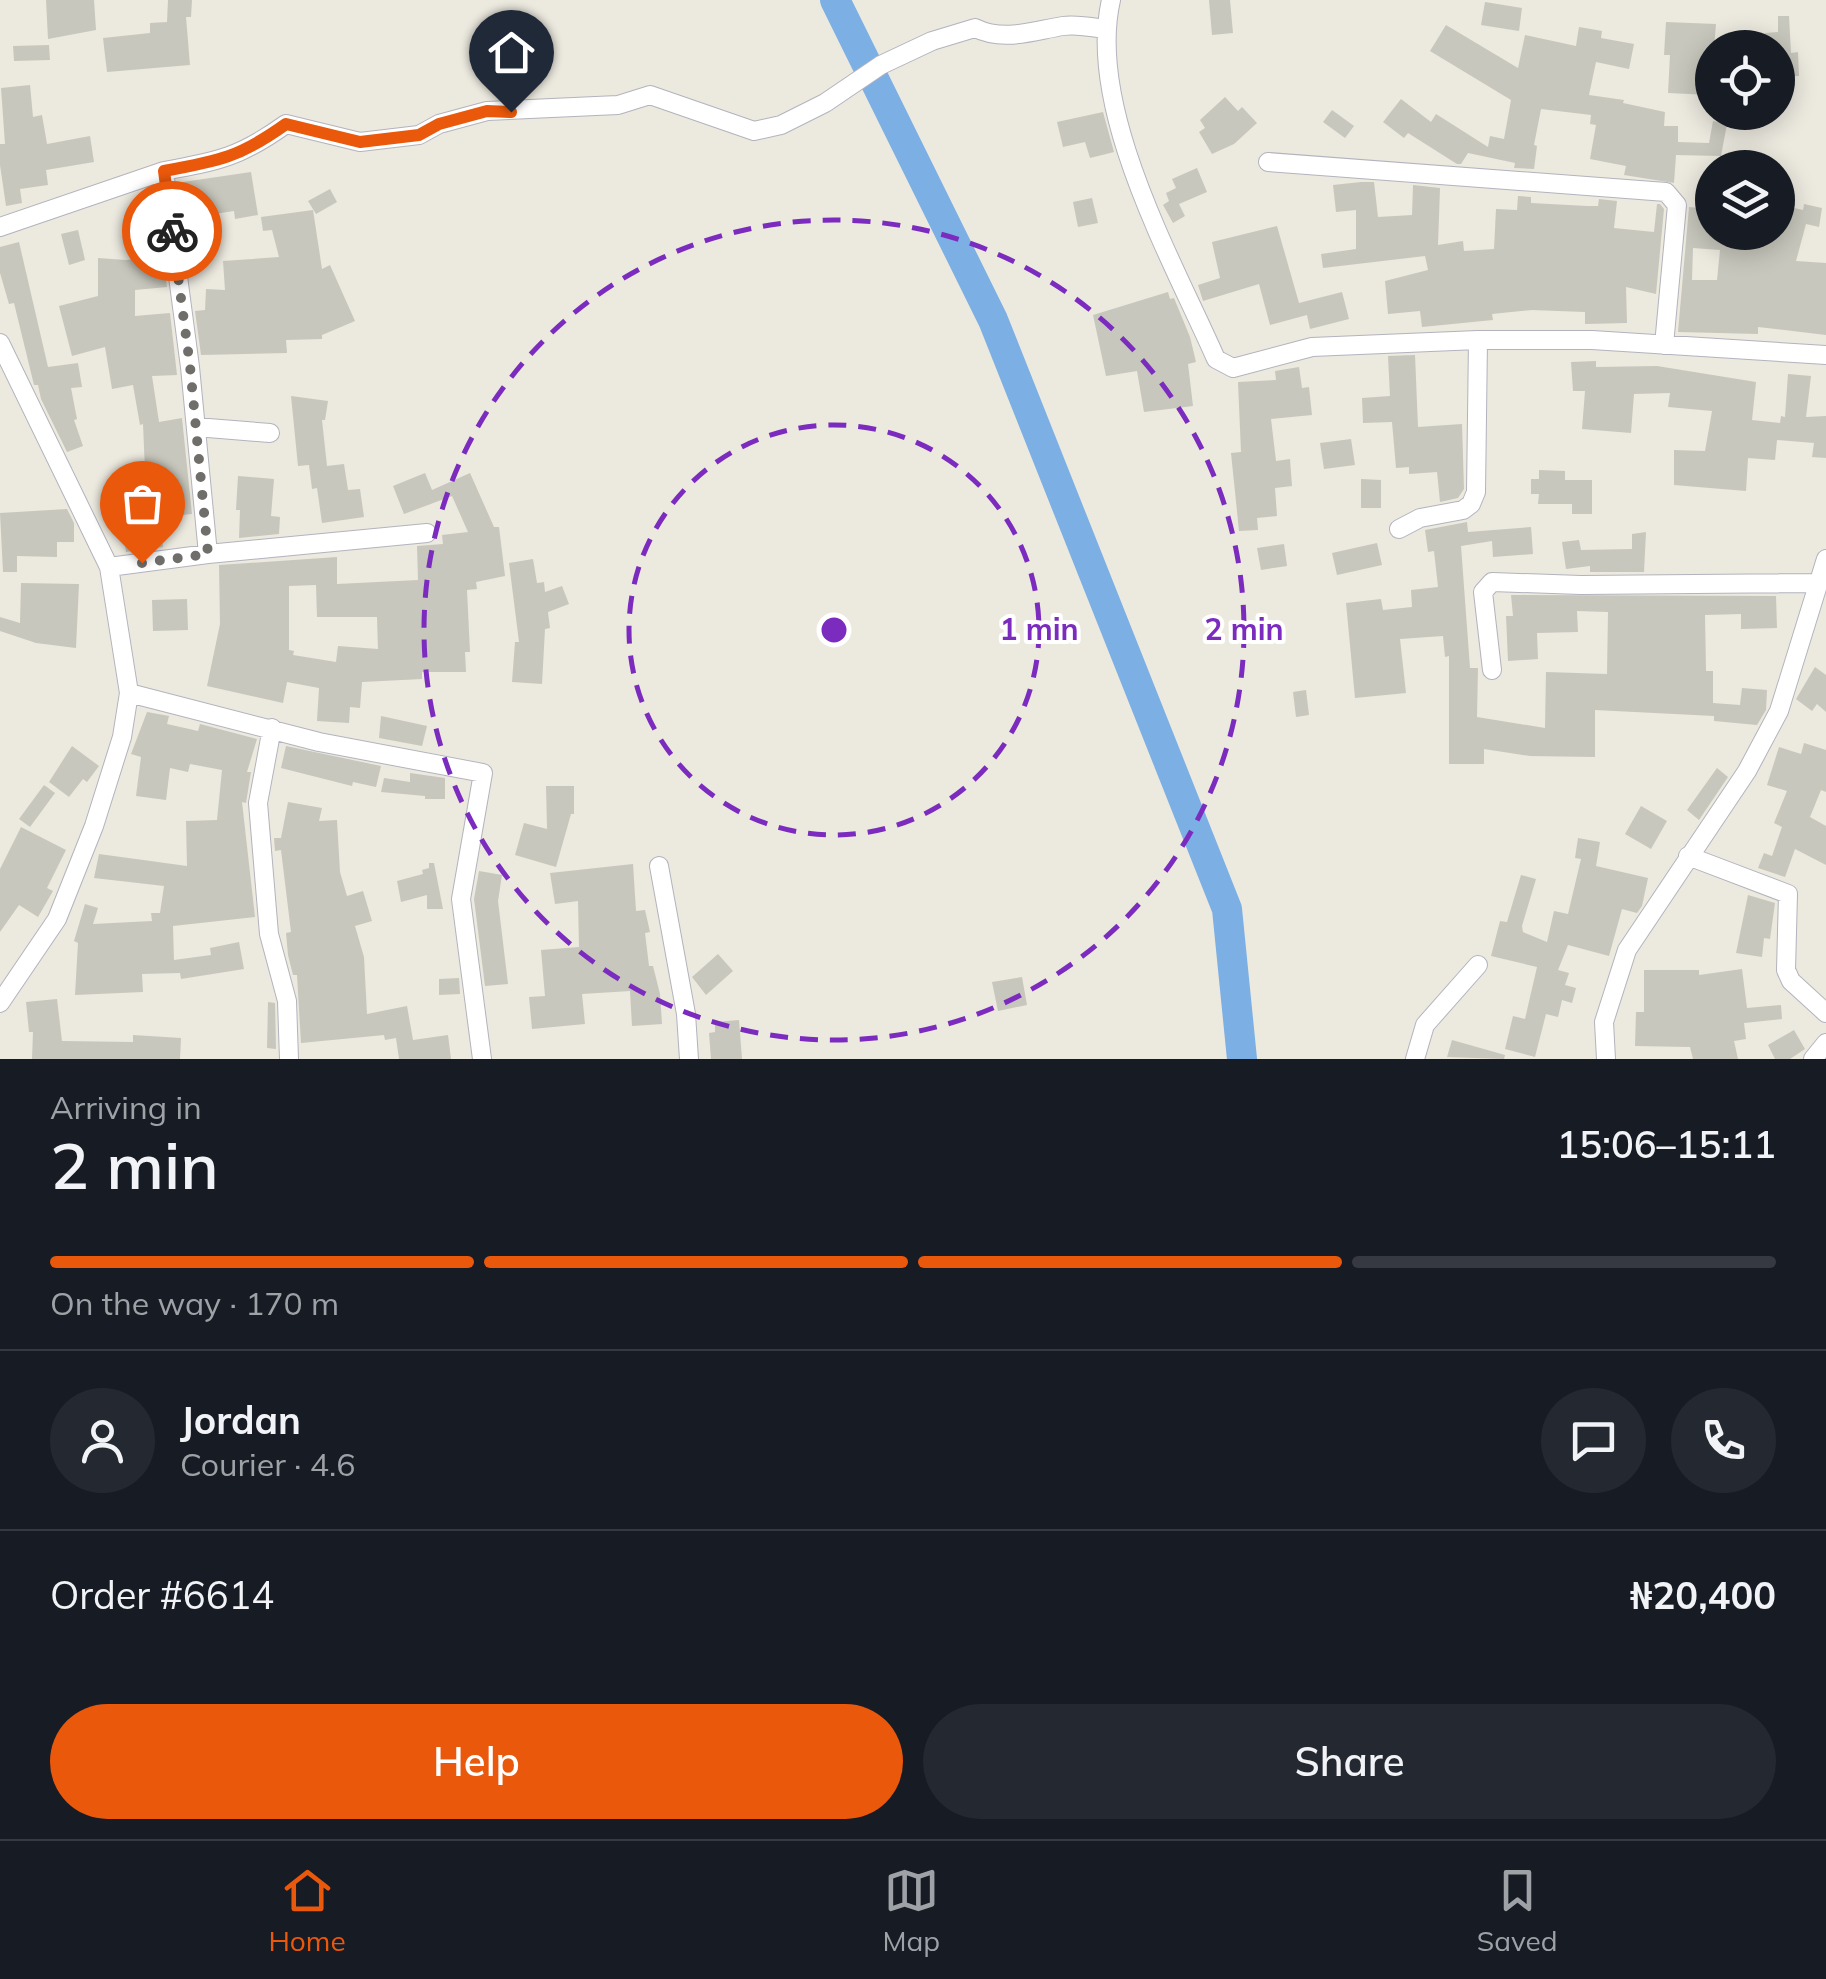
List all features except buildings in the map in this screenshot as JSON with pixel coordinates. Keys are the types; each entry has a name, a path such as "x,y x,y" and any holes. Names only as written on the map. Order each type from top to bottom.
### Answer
{"street":[{"path":"1110,0 1104,29 1113,96 1133,167 1156,234 1216,359 1232,368 1312,347 1478,340 1664,345 1826,355"},
{"path":"0,227 164,171 228,159 259,144 286,124 360,142 419,135 439,124 487,111 618,105 650,95 754,131 781,125 824,103 881,64 932,41 975,28 992,36 1068,25 1104,29"},
{"path":"1268,162 1666,192 1677,205 1664,345"},
{"path":"164,171 208,554"},
{"path":"1398,530 1420,518 1464,510 1472,504 1476,492 1478,340"},
{"path":"0,343 109,567 129,693 122,737 94,826 57,919 0,1002"},
{"path":"196,427 270,432"},
{"path":"109,567 427,533"},
{"path":"1606,1059 1604,1022 1627,950 1747,771 1779,711 1826,559"},
{"path":"1492,670 1483,592 1492,582 1820,583"},
{"path":"129,693 320,742 483,773 462,899 464,941 482,1059"},
{"path":"272,728 258,803 270,934 287,1001 288,1059"},
{"path":"1688,856 1788,894 1786,970 1791,981 1826,1014"},
{"path":"659,866 686,1014 689,1059"},
{"path":"1415,1059 1425,1025 1478,966"},
{"path":"1815,1059 1826,1043"}],"waterway":[{"path":"835,0 993,320 1227,909 1242,1059"}],"way so far":[{"path":"142,563 208,554 172,231"}],"route":[{"path":"172,231 164,171 228,159 259,144 286,124 360,142 419,135 439,124 487,111 511,112"}]}
